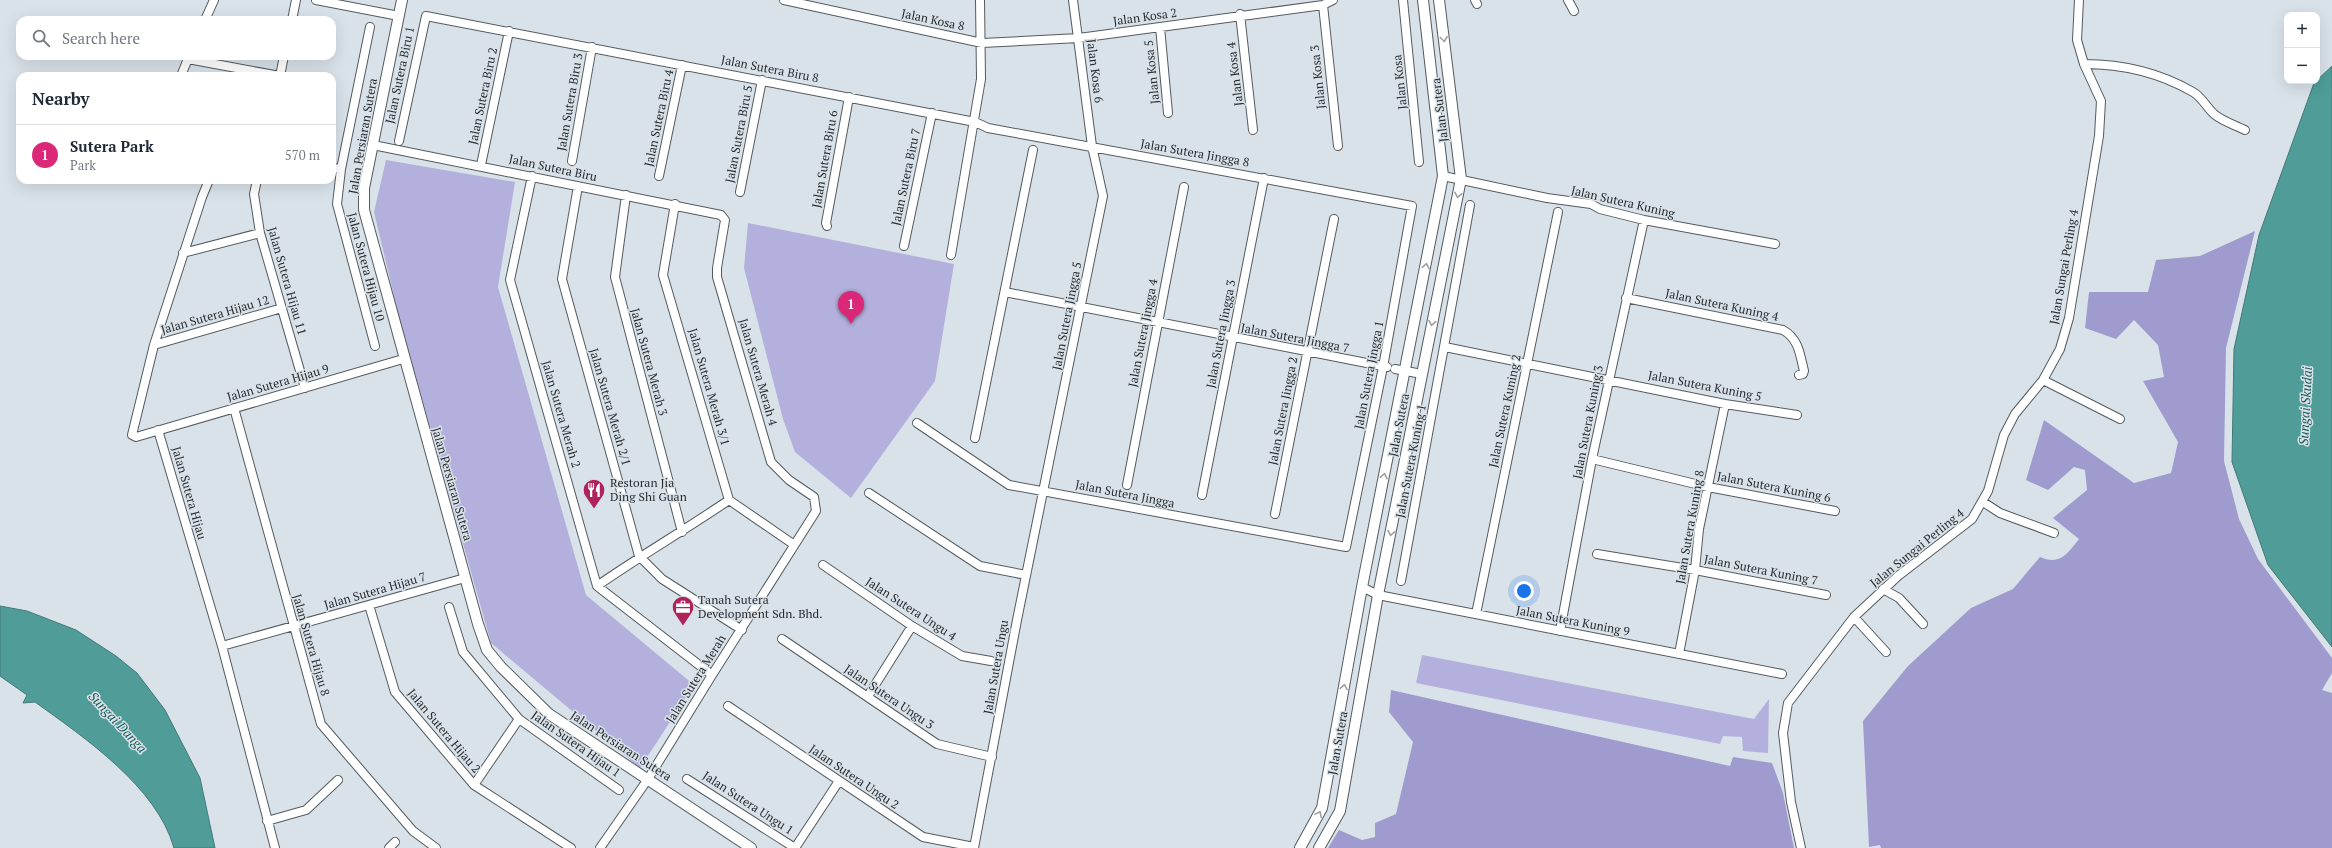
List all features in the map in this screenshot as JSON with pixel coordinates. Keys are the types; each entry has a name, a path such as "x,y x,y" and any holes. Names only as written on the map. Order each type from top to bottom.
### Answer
{"street":[{"path":"207,16 214,0"},
{"path":"293,16 296,0"},
{"path":"316,0 399,16"},
{"name":"Jalan Persiaran Sutera","path":"402,0 364,188 364,210 403,359 487,650 501,667 549,714 751,848"},
{"name":"Jalan Kosa 8","path":"784,0 982,43 1079,38"},
{"path":"951,255 975,122 981,79 982,43 980,0"},
{"name":"Jalan Kosa 6","path":"1073,0 1092,146"},
{"name":"Jalan Kosa 2","path":"1079,38 1240,14 1323,5 1333,0"},
{"name":"Jalan Kosa","path":"1403,0 1419,162"},
{"name":"Jalan Sutera","path":"1300,848 1322,808 1362,587 1443,176 1423,0"},
{"name":"Jalan Sutera","path":"1319,848 1340,811 1378,595 1461,179 1439,0"},
{"path":"1568,0 1574,11"},
{"name":"Jalan Sungai Perling 4","path":"1801,848 1791,802 1783,733 1788,703 1854,617 1883,589 1972,519 1983,502 1995,472 2004,435 2015,414 2043,380 2060,349 2069,318 2099,136 2100,101 2084,64 2077,40 2079,0"},
{"name":"Jalan Kosa 3","path":"1323,5 1338,146"},
{"name":"Jalan Kosa 4","path":"1240,14 1254,130"},
{"name":"Jalan Sutera Biru 8","path":"426,16 975,122"},
{"name":"Jalan Sutera Biru 1","path":"399,140 426,16"},
{"name":"Jalan Sutera Hijau 10","path":"370,27 341,170 337,204 375,346"},
{"name":"Jalan Kosa 5","path":"1160,27 1168,113"},
{"name":"Jalan Sutera Biru 2","path":"481,165 509,31"},
{"name":"Jalan Sutera Biru 3","path":"572,161 592,47"},
{"path":"182,72 187,60"},
{"path":"203,60 261,72"},
{"path":"281,72 283,60"},
{"path":"2084,64 2108,64 2134,68 2172,82 2195,92 2215,115 2244,130"},
{"name":"Jalan Sutera Biru 4","path":"659,176 682,65"},
{"name":"Jalan Sutera Biru 5","path":"740,192 762,80"},
{"name":"Jalan Sutera Biru 6","path":"827,226 826,223 849,97"},
{"name":"Jalan Sutera Biru 7","path":"904,246 932,113"},
{"name":"Jalan Sutera Jingga 8","path":"975,122 988,128 1412,206"},
{"name":"Jalan Sutera Biru","path":"372,145 481,165 578,186 675,204 717,213 725,220"},
{"name":"Jalan Sutera Jingga 5","path":"1044,491 1103,196 1092,146"},
{"path":"975,438 1032,150"},
{"path":"336,169 341,170"},
{"name":"Jalan Sutera Merah 2","path":"532,176 510,280 597,586"},
{"name":"Jalan Sutera Kuning","path":"1443,176 1547,198 1595,205 1600,209 1644,220 1775,244"},
{"name":"Jalan Sutera Jingga 3","path":"1202,495 1264,178"},
{"path":"158,430 136,437 132,435 154,345 183,252 208,184"},
{"name":"Jalan Sutera Hijau 11","path":"256,184 254,194 260,233 305,388"},
{"name":"Jalan Sutera Merah 2/1","path":"578,186 562,279 639,556 662,579 742,630"},
{"name":"Jalan Sutera Jingga 4","path":"1127,485 1156,323 1184,186"},
{"name":"Jalan Sutera Merah 3","path":"626,195 615,277 682,532"},
{"name":"Jalan Sutera Merah 3/1","path":"675,204 663,275 729,500"},
{"name":"Jalan Sutera Kuning 1","path":"1402,580 1420,473 1445,347 1470,205"},
{"name":"Jalan Sutera Jingga 1","path":"1346,547 1389,368 1412,206"},
{"name":"Jalan Sutera Kuning 2","path":"1476,614 1558,212"},
{"name":"Jalan Sutera Jingga 2","path":"1275,514 1334,219"},
{"name":"Jalan Sutera Merah 4","path":"725,220 717,268 718,277 771,462 789,480 814,497 816,511"},
{"name":"Jalan Sutera Kuning 3","path":"1560,631 1592,459 1644,220"},
{"path":"183,252 260,233"},
{"name":"Jalan Sutera Jingga 7","path":"1005,292 1232,338 1422,374"},
{"name":"Jalan Sutera Kuning 4","path":"1626,298 1783,330 1791,334 1796,342 1804,371 1803,374 1799,375"},
{"name":"Jalan Sutera Hijau 12","path":"154,345 282,308"},
{"path":"1445,347 1527,364"},
{"name":"Jalan Sutera Hijau 9","path":"158,430 403,359"},
{"name":"Jalan Sutera Kuning 5","path":"1527,364 1725,404 1797,415"},
{"path":"2043,380 2120,419"},
{"name":"Jalan Sutera Kuning 8","path":"1679,654 1695,570 1699,529 1725,404"},
{"name":"Jalan Sutera Hijau 8","path":"234,408 293,626 320,718 325,730 413,831 436,848"},
{"name":"Jalan Sutera Jingga","path":"916,423 1009,484 1346,547"},
{"name":"Jalan Sutera Hijau","path":"158,430 222,646 275,848"},
{"name":"Jalan Sutera Kuning 6","path":"1592,459 1708,486 1835,511"},
{"name":"Jalan Sutera Ungu","path":"974,848 1026,575 1044,491"},
{"path":"869,493 980,566 1026,575"},
{"path":"712,675 597,586 639,556 682,532 729,500 793,544"},
{"path":"1983,502 2000,512 2054,533"},
{"name":"Jalan Sutera Merah","path":"648,779 712,675 742,630 793,544 816,511"},
{"name":"Jalan Sutera Kuning 7","path":"1597,554 1695,570 1826,595"},
{"name":"Jalan Sutera Ungu 4","path":"822,564 912,626 962,656 991,661"},
{"name":"Jalan Sutera Hijau 7","path":"222,646 465,578"},
{"name":"Jalan Sutera Kuning 9","path":"1362,587 1378,595 1782,674"},
{"path":"1883,589 1899,598 1923,624"},
{"name":"Jalan Sutera Hijau 2","path":"369,605 395,692 474,785 571,848"},
{"name":"Jalan Sutera Hijau 1","path":"449,607 464,652 519,719 619,790"},
{"path":"1854,617 1886,652"},
{"path":"868,696 912,626"},
{"name":"Jalan Sutera Ungu 3","path":"782,639 937,744 992,757"},
{"name":"Jalan Sutera Ungu 2","path":"728,706 923,837 974,848"},
{"name":"Jalan Sutera Hijau 1","path":"474,785 519,719"},
{"path":"600,848 648,779"},
{"name":"Jalan Sutera Ungu 1","path":"687,779 795,848"},
{"path":"267,821 306,810 338,780"},
{"path":"795,848 839,781"}],"shaded area":[{"path":"386,160 515,182 498,287 586,595 694,685 640,768 491,643 398,313 374,212"},
{"path":"748,223 954,264 935,381 851,498 795,452 783,419 744,268"},
{"path":"2255,231 2226,348 2224,461 2239,519 2258,559 2332,658 2332,673 2322,690 2332,693 2332,848 1881,848 1880,845 1869,847 1863,721 1908,666 1971,608 2013,589 2040,557 2053,560 2063,557 2079,539 2053,518 2087,490 2085,470 2074,467 2048,490 2026,480 2044,420 2134,483 2171,473 2178,442 2143,381 2164,377 2158,345 2134,320 2116,339 2085,328 2089,292 2148,292 2156,260 2200,256"},
{"path":"1422,655 1754,719 1769,699 1768,753 1743,751 1742,737 1723,736 1720,744 1416,683"},
{"path":"1391,690 1730,766 1733,757 1772,763 1783,793 1794,848 1328,848 1339,830 1362,840 1375,837 1375,823 1396,814 1413,742 1389,712"}],"water":[{"name":"Sungai Skudai","path":"2332,66 2332,647 2268,565 2232,462 2234,349 2259,235 2314,84 2320,84 2320,77"},
{"name":"Sungai Danga","path":"0,606 27,611 76,630 116,656 137,673 165,710 200,778 215,848 174,848 165,826 152,805 136,784 96,748 35,702 23,703 27,695 0,676"}],"place":[{"name":"Sutera Park","path":"851,324"},
{"name":"Restoran Jia Ding Shi Guan","path":"594,510"},
{"name":"Tanah Sutera Development Sdn. Bhd.","path":"683,626"}]}
